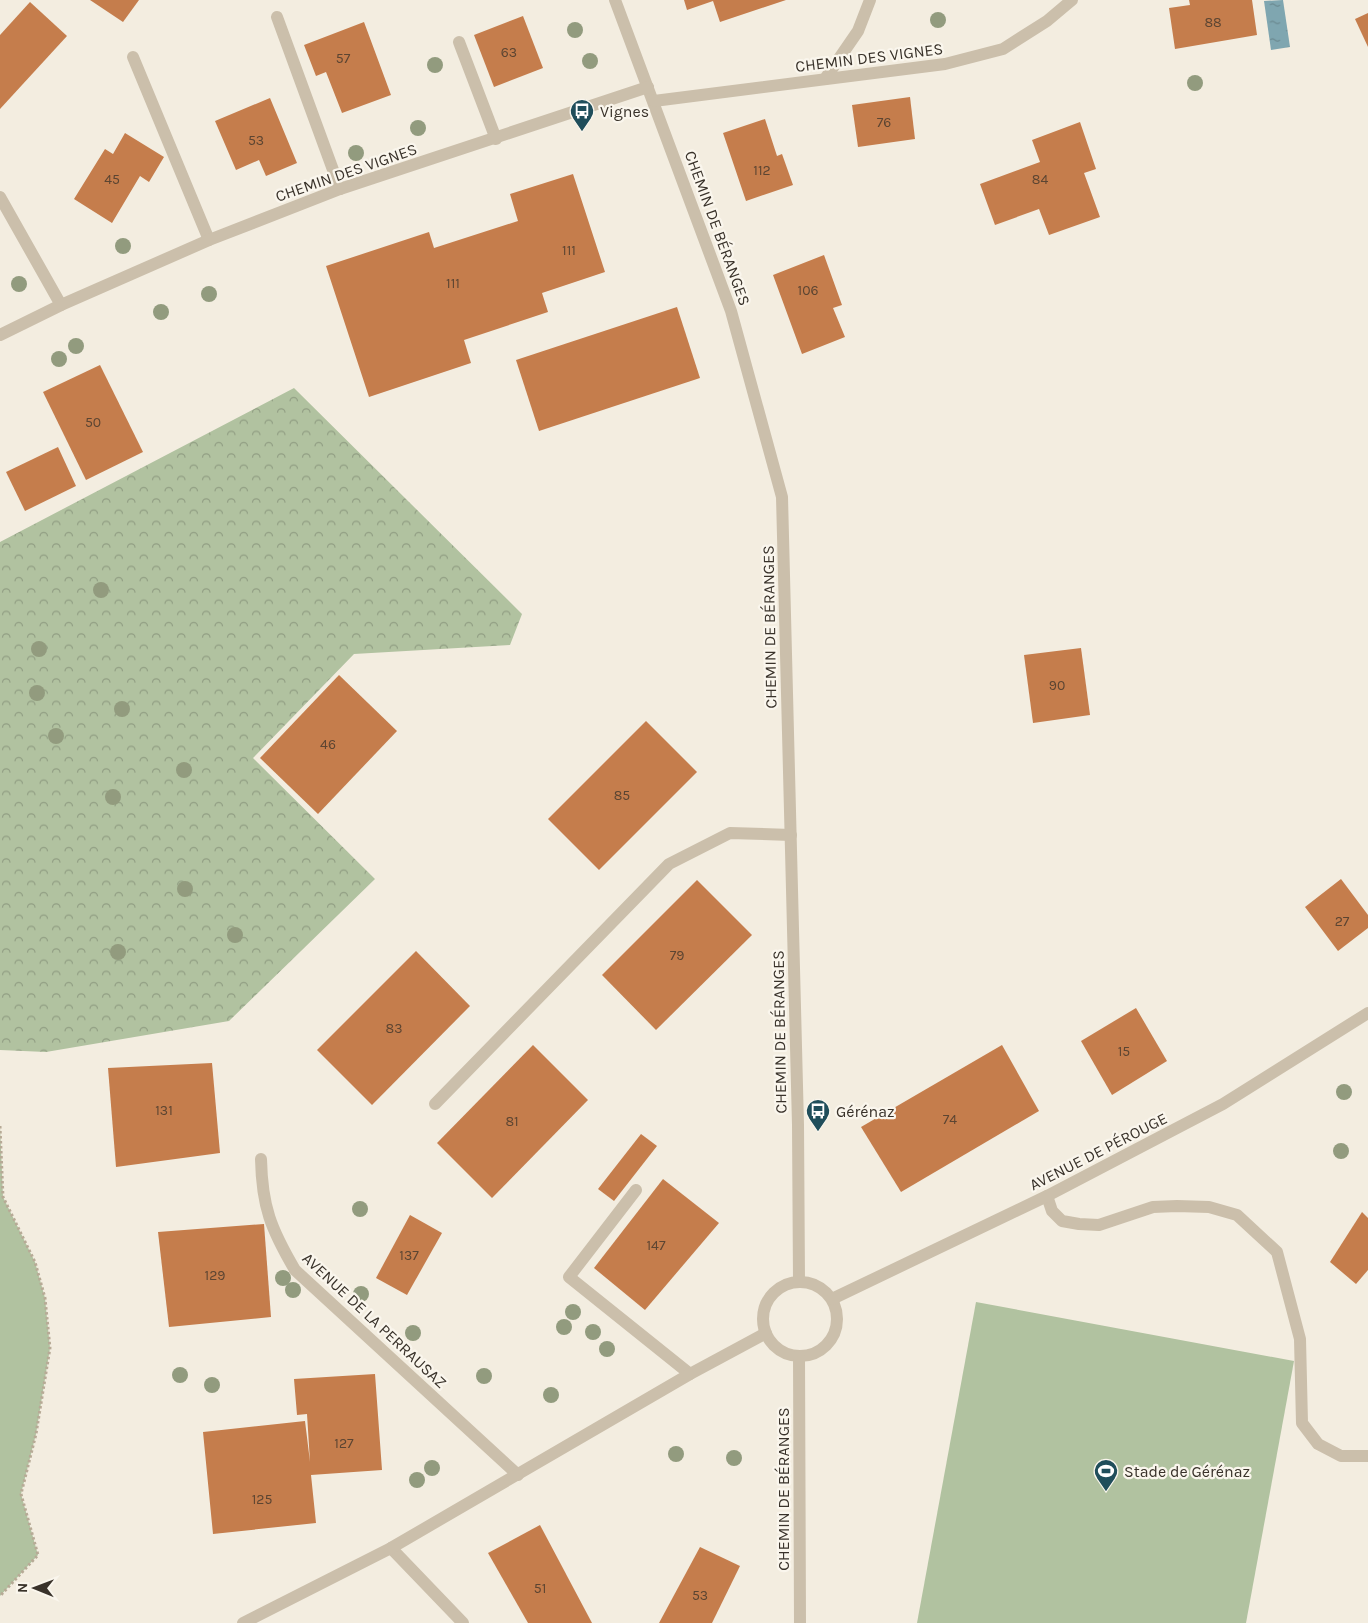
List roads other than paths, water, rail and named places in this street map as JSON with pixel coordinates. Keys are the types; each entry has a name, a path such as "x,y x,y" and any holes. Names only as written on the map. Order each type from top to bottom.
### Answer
{"street":[{"name":"CHEMIN DE BÉRANGES","path":"615,0 731,310 782,497 799,1174 799,1281"},
{"path":"825,79 858,31 870,0"},
{"name":"CHEMIN DES VIGNES","path":"654,101 945,64 1003,49 1047,21 1072,0"},
{"path":"277,17 340,189"},
{"path":"459,42 496,139"},
{"path":"133,58 209,240"},
{"name":"CHEMIN DES VIGNES","path":"0,335 61,305 209,240 340,189 496,139 648,87"},
{"path":"0,197 61,305"},
{"path":"435,1104 670,864 730,833 791,835"},
{"name":"AVENUE DE PÉROUGE","path":"832,1299 1048,1196 1223,1104 1368,1013"},
{"name":"AVENUE DE LA PERRAUSAZ","path":"261,1159 264,1206 275,1236 295,1270 518,1475"},
{"path":"636,1190 568,1278 690,1374"},
{"path":"1048,1196 1052,1211 1062,1221 1079,1224 1099,1225 1153,1207 1209,1207 1237,1215 1277,1252 1300,1339 1302,1422 1318,1444 1341,1456 1368,1456"},
{"path":"799,1281 818,1286 832,1299 836,1310 834,1332 821,1350 799,1356 779,1349 766,1333 763,1322 764,1310 768,1299 777,1290 788,1284 799,1281"},
{"path":"243,1623 391,1548 690,1374 766,1333"},
{"name":"CHEMIN DE BÉRANGES","path":"799,1356 800,1623"},
{"path":"391,1548 463,1623"}],"water":[{"path":"1283,0 1290,47 1271,50 1264,1"}],"place":[{"name":"Vignes","path":"582,132"},
{"name":"Gérénaz","path":"818,1132"},
{"name":"Stade de Gérénaz","path":"1106,1492"}]}
